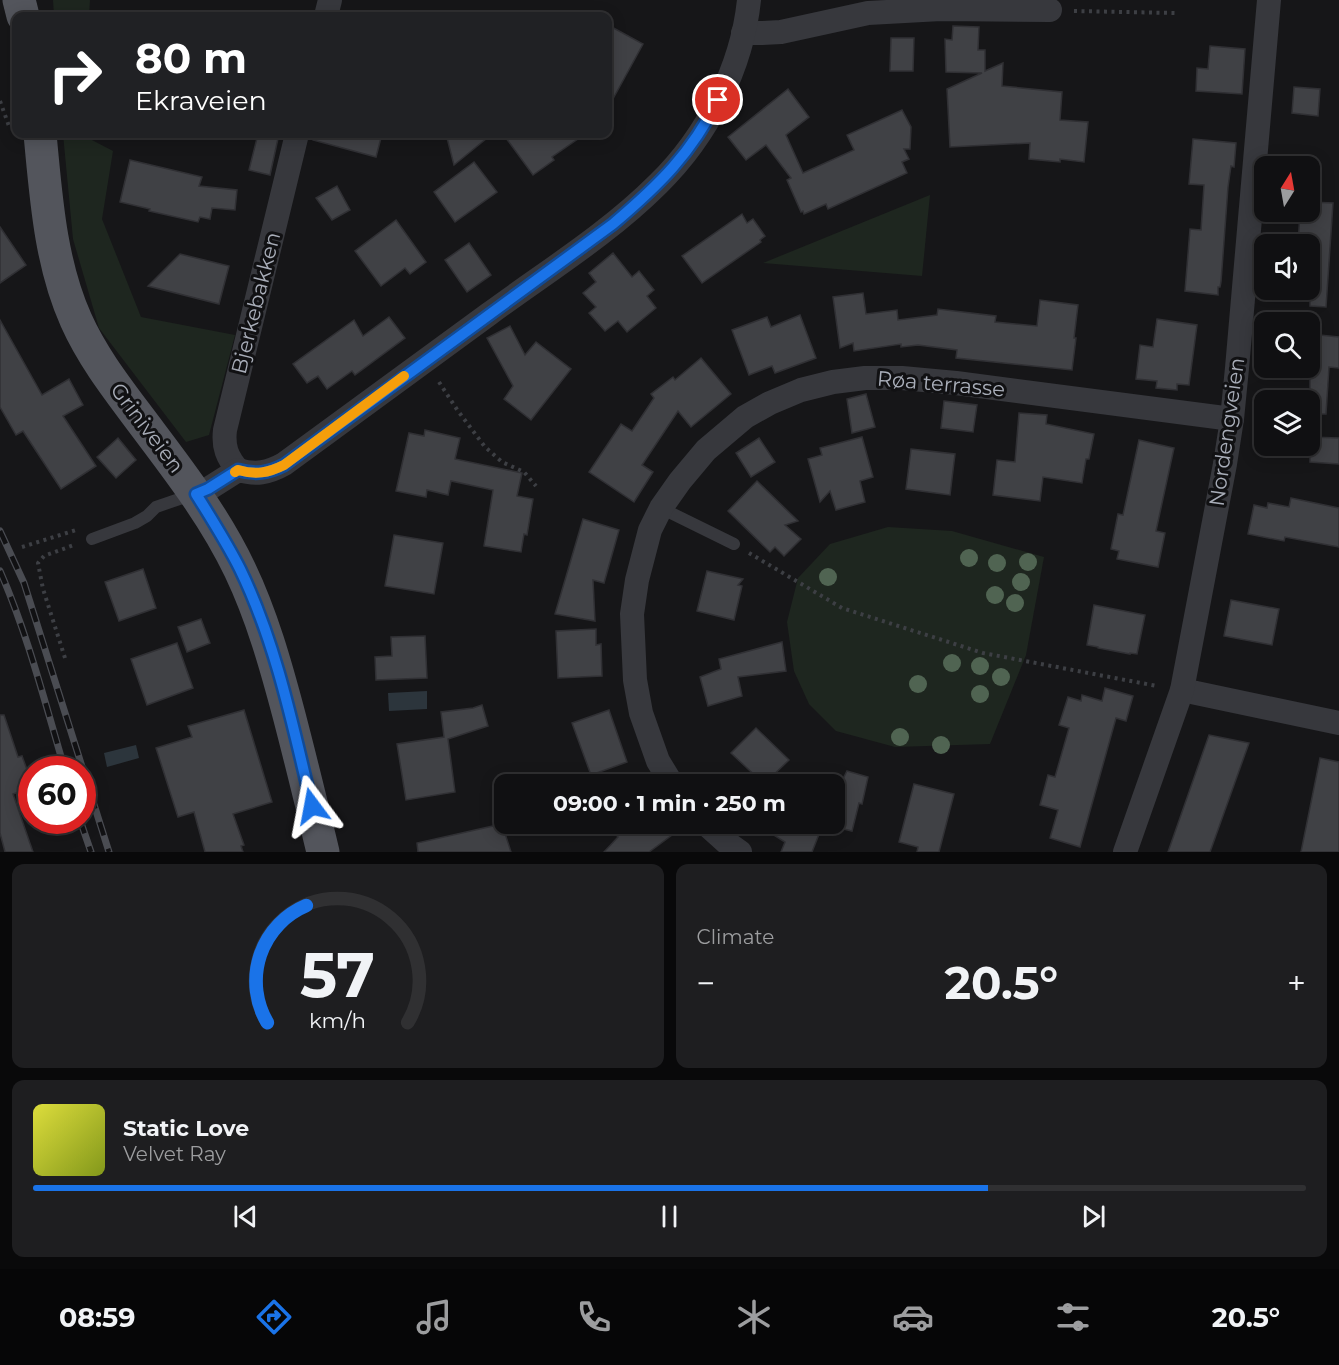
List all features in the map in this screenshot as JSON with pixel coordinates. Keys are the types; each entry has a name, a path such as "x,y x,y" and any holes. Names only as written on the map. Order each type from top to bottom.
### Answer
{"main road":[{"name":"Griniveien","path":"27,138 48,208 61,275 76,320 99,362 196,494 239,568 262,622 280,682 323,852"}],"street":[{"path":"196,494 238,470 262,473 284,465 613,224 659,183 695,140 711,114 732,70 743,33 749,0"},
{"name":"Nordengveien","path":"1125,852 1182,690 1225,464 1232,419 1269,0"},
{"path":"743,33 781,32 868,13 941,9 1050,10"},
{"name":"Bjerkebakken","path":"238,470 226,453 225,430 296,138"},
{"name":"Røa terrasse","path":"666,774 658,761 641,713 635,680 632,614 637,580 650,530 661,508 706,450 745,417 770,402 801,390 833,382 865,378 902,378 956,382 1232,419"},
{"path":"1182,690 1339,723"},
{"path":"717,834 740,852"}],"lane":[{"path":"92,539 135,523 156,507 196,494"},
{"path":"661,508 734,544"}],"path":[{"path":"1050,10 1175,13"},
{"path":"0,100 12,115"},
{"path":"425,361 485,447 502,462 524,472 536,486"},
{"path":"65,658 43,589 38,563 44,556 92,539"},
{"path":"734,544 842,608 982,653 1182,690"}],"shaded area":[{"path":"53,0 90,0 89,12 54,12"},
{"path":"63,138 90,138 113,151 102,219 141,317 235,335 209,435 186,442 99,328 73,239"},
{"path":"930,195 922,276 763,263"},
{"path":"888,527 952,531 1044,557 1026,655 990,744 895,747 836,731 809,704 794,671 787,622 798,578 830,544"},
{"path":"427,691 427,709 389,711 388,693"},
{"path":"136,745 139,758 107,767 104,753"}],"building":[{"path":"953,26 979,27 978,50 985,50 985,71 1003,63 1002,86 1062,92 1060,120 1088,122 1084,162 1029,159 1030,143 950,147 947,89 982,73 946,72 945,39 952,40"},
{"path":"612,27 643,44 612,101"},
{"path":"891,38 914,38 913,71 890,71"},
{"path":"1210,46 1245,49 1242,94 1196,91 1197,68 1208,69"},
{"path":"1294,87 1320,89 1318,116 1292,113"},
{"path":"788,89 809,117 786,135 803,173 854,150 847,135 902,110 911,127 910,149 904,149 909,159 902,162 907,173 828,209 826,204 804,214 803,211 801,212 787,180 791,178 766,145 746,160 728,137"},
{"path":"257,138 278,138 270,175 249,170"},
{"path":"313,138 381,138 376,157 313,140"},
{"path":"447,138 487,138 454,165"},
{"path":"506,138 579,138 552,157 554,160 533,175"},
{"path":"1193,139 1236,143 1234,167 1231,166 1228,187 1218,295 1185,291 1190,229 1201,230 1204,185 1189,184"},
{"path":"130,160 202,177 199,186 237,190 235,210 212,208 210,219 200,217 198,222 120,202"},
{"path":"474,162 497,192 455,222 434,192"},
{"path":"337,186 350,210 332,220 316,198"},
{"path":"1320,202 1333,203 1326,307 1310,306 1310,300 1320,300 1320,234 1299,234 1299,222 1320,222"},
{"path":"742,214 747,223 753,219 765,236 760,240 761,242 702,283 682,256"},
{"path":"396,220 426,262 410,274 405,268 381,286 355,251"},
{"path":"0,227 26,265 0,283"},
{"path":"469,243 491,275 467,292 445,260"},
{"path":"613,253 632,277 639,271 654,290 647,296 656,308 627,332 618,321 605,331 589,313 596,307 583,293 596,282 589,273"},
{"path":"180,254 229,266 219,304 148,286"},
{"path":"863,293 866,314 897,310 898,320 937,315 938,309 996,316 995,322 1037,326 1040,300 1078,305 1072,370 956,358 957,350 918,345 901,347 901,344 854,351 853,343 840,348 833,297"},
{"path":"800,315 816,358 775,373 772,366 749,375 732,330 767,317 771,327"},
{"path":"389,317 405,338 355,375 352,371 327,389 318,376 307,383 293,364 354,320 363,336"},
{"path":"1157,319 1197,325 1189,385 1177,384 1177,390 1156,388 1157,381 1136,379 1140,345 1153,347"},
{"path":"0,320 42,395 69,379 83,405 63,416 96,466 61,489 23,431 16,435 0,407"},
{"path":"510,326 525,355 536,342 571,369 531,420 504,399 513,386 487,338"},
{"path":"1320,335 1339,337 1339,368 1329,367 1326,414 1320,414 1320,390 1310,390 1310,378 1320,378"},
{"path":"701,358 731,394 691,427 678,411 642,465 653,472 634,502 589,472 621,424 632,431 654,398 651,394 673,377 675,380"},
{"path":"866,394 875,427 852,433 847,399"},
{"path":"944,401 977,405 973,432 941,428"},
{"path":"1019,413 1047,415 1046,424 1094,434 1089,459 1086,459 1082,483 1043,477 1040,501 993,495 997,460 1015,462"},
{"path":"425,430 460,438 455,459 522,473 517,496 533,499 527,535 524,534 521,552 484,546 493,490 451,481 448,495 427,490 426,497 396,491 409,433 424,436"},
{"path":"862,437 873,477 860,481 865,502 836,510 830,491 820,502 808,459 822,455 820,448"},
{"path":"1320,437 1339,438 1339,464 1310,462 1310,456 1320,456"},
{"path":"118,438 136,460 116,478 97,457"},
{"path":"759,438 775,462 751,477 736,453"},
{"path":"1139,440 1174,448 1156,531 1165,533 1158,567 1117,559 1119,551 1111,549 1118,514 1123,515"},
{"path":"911,449 955,454 950,495 906,489"},
{"path":"757,481 798,521 785,525 801,539 784,556 775,547 770,552 728,511"},
{"path":"1291,498 1339,508 1339,547 1285,537 1284,541 1248,534 1254,505 1267,508 1268,503 1289,507"},
{"path":"583,519 619,530 604,583 593,580 595,621 555,614"},
{"path":"394,535 443,543 434,594 385,586"},
{"path":"143,569 156,608 119,621 105,582"},
{"path":"707,571 743,579 738,585 742,586 734,620 697,611"},
{"path":"1231,600 1279,609 1272,645 1224,636"},
{"path":"1094,605 1145,615 1137,654 1087,645"},
{"path":"201,619 210,643 187,652 178,627"},
{"path":"596,629 596,645 601,644 602,676 558,678 556,631"},
{"path":"425,636 427,678 376,680 375,657 392,656 391,637"},
{"path":"782,642 786,671 738,677 742,696 708,706 700,677 721,669 719,659"},
{"path":"177,643 193,688 147,705 131,659"},
{"path":"1105,688 1133,696 1126,721 1116,718 1080,847 1050,838 1058,810 1040,805 1048,775 1055,777 1069,728 1059,725 1068,697 1081,701 1082,695 1102,701"},
{"path":"482,705 488,726 448,739 455,792 406,800 397,744 444,737 441,712"},
{"path":"244,710 272,802 233,814 244,845 241,846 243,852 205,852 194,812 178,817 156,748 192,737 188,726"},
{"path":"609,710 627,762 591,774 572,723"},
{"path":"0,715 4,715 18,757 18,792 13,794 18,808 18,834 27,834 33,852 5,852 0,833"},
{"path":"756,728 789,760 774,774 753,774 731,753"},
{"path":"1209,735 1249,743 1210,852 1168,852"},
{"path":"1320,758 1339,762 1339,852 1301,852"},
{"path":"847,771 868,777 862,804 859,803 852,831 845,829 845,775"},
{"path":"914,784 954,794 939,852 917,852 918,847 899,842"},
{"path":"494,826 494,834 505,834 511,852 418,852 417,843"},
{"path":"616,834 673,834 649,852 604,852 618,837"},
{"path":"772,834 819,834 812,852 781,852 785,842"}],"railway":[{"path":"0,531 24,583 109,852"},
{"path":"0,571 28,644 61,756"},
{"path":"85,834 91,852"}],"slow traffic":[{"path":"235,472 238,470 262,473 284,465 404,376"}],"route":[{"path":"312,806 262,622 239,568 196,494 238,470 262,473 284,465 613,224 638,204 679,161 695,140 718,100"}]}
